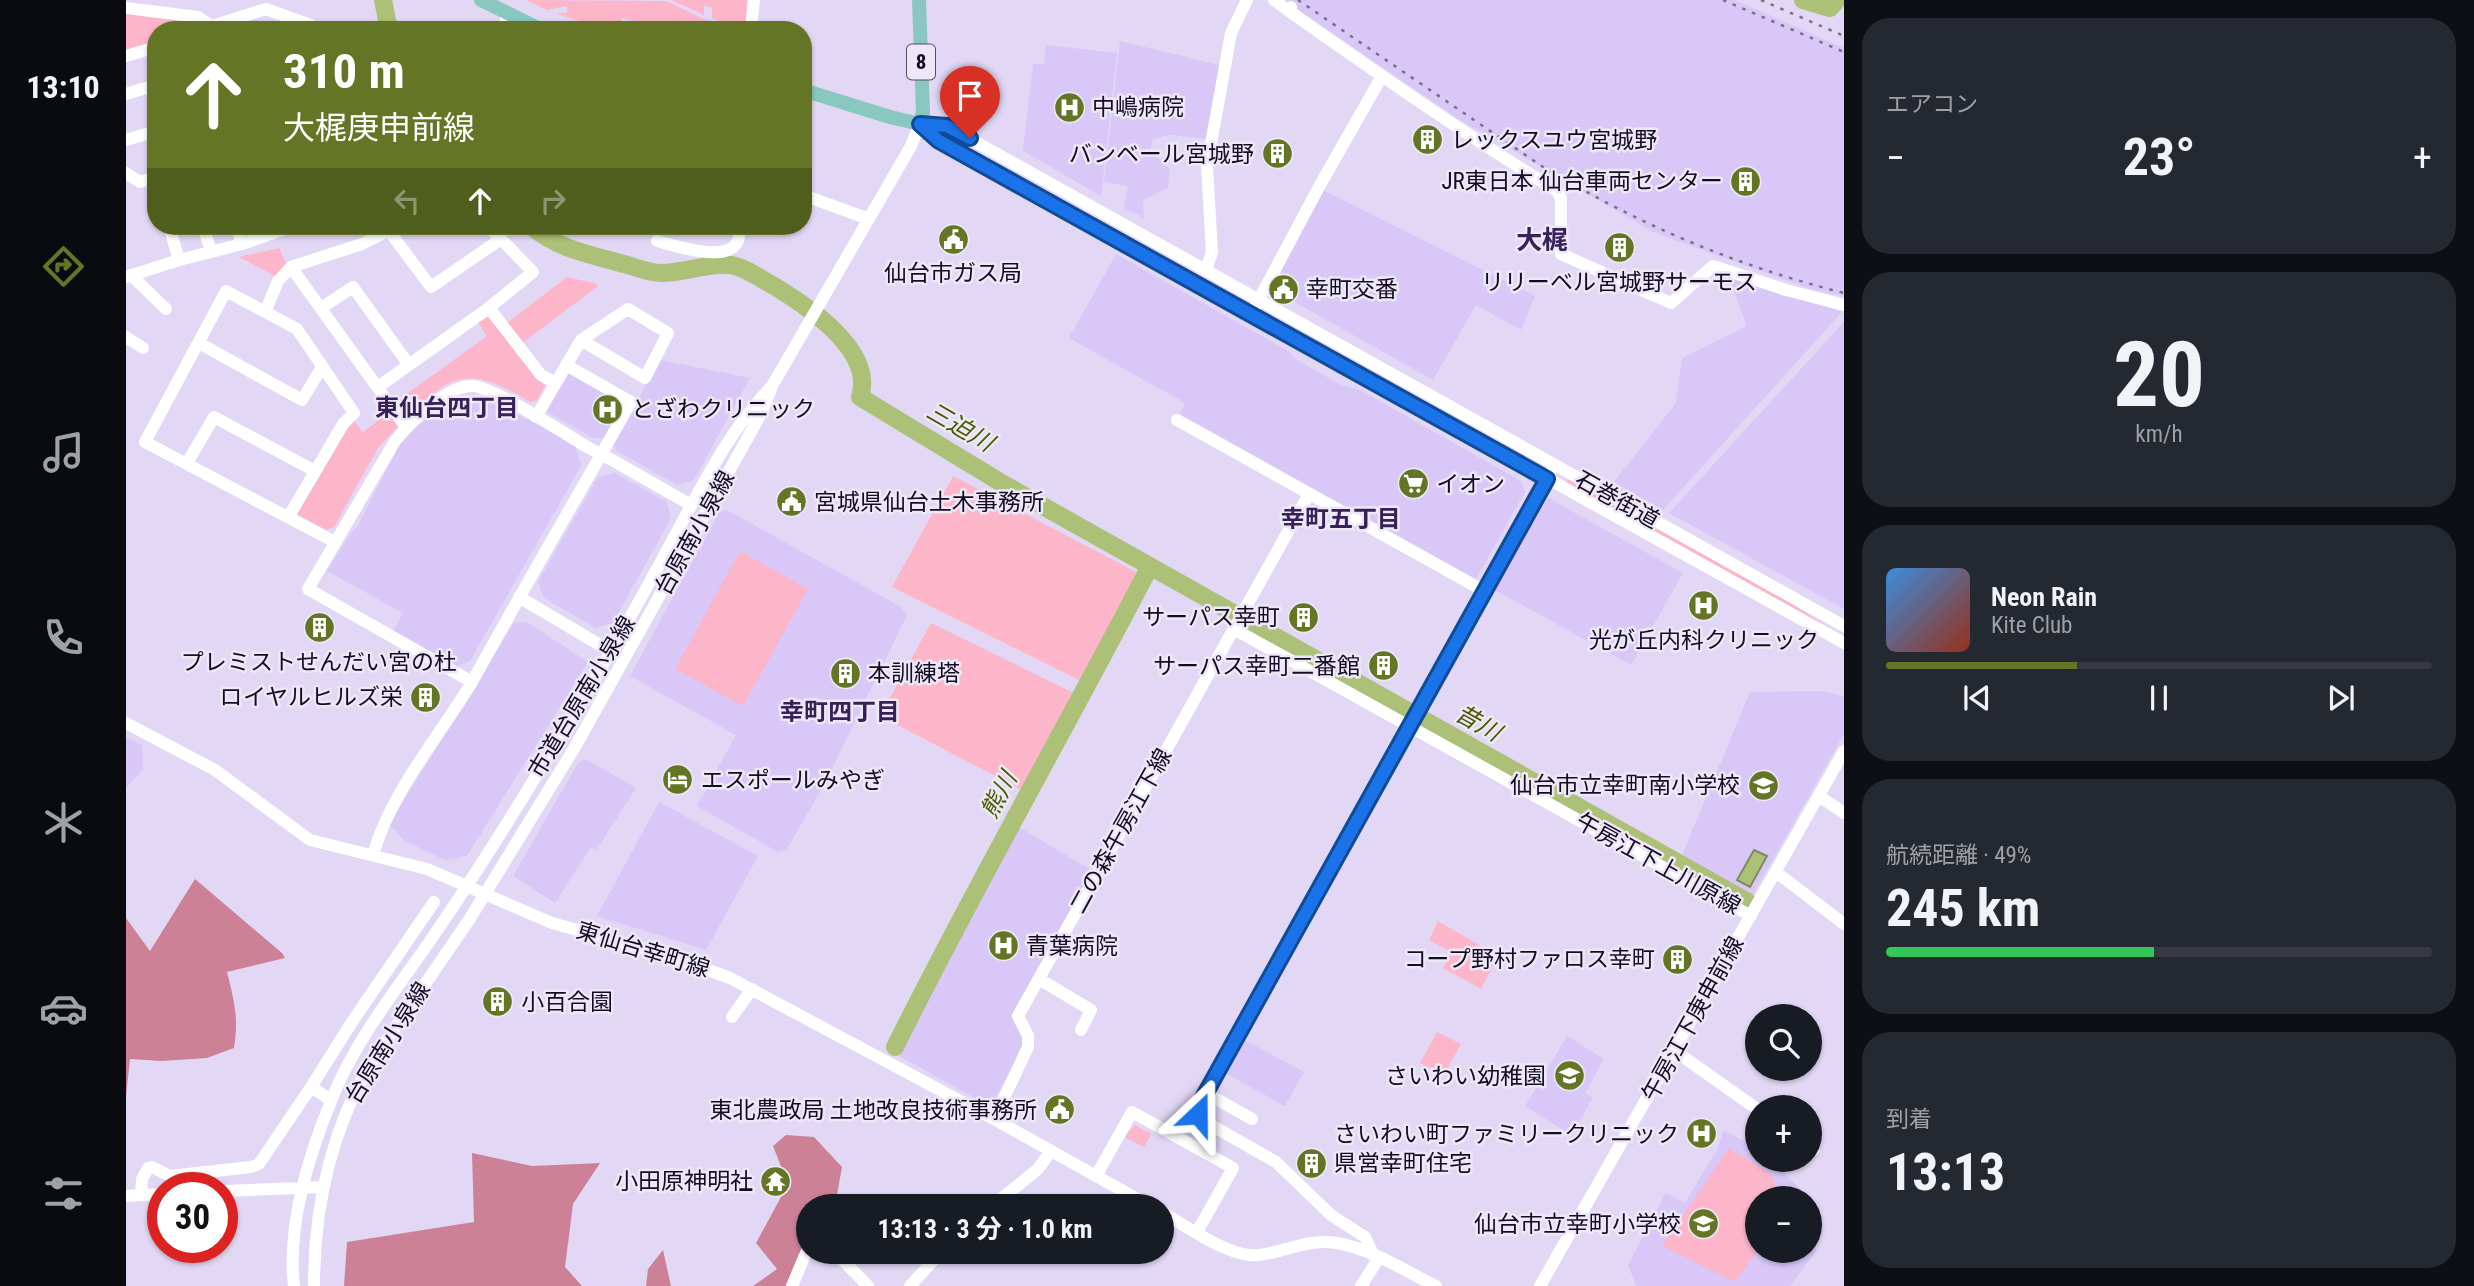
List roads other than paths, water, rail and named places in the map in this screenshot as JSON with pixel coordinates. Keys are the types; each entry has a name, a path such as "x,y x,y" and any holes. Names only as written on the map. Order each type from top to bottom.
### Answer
{"main road":[{"path":"481,0 526,21"},
{"path":"909,0 921,42"},
{"name":"8","path":"919,0 923,112 920,124"},
{"path":"812,93 920,124"}],"street":[{"path":"752,21 754,0"},
{"path":"1206,270 1212,252 1207,166 1231,33 1247,0"},
{"path":"1274,0 1491,150 1557,191 1561,198 1560,254 1671,303 1713,266 1786,290 1844,305"},
{"path":"126,8 198,17 203,21"},
{"path":"232,21 266,9 299,21"},
{"path":"126,56 147,50"},
{"path":"1251,314 1382,76"},
{"path":"126,94 147,88"},
{"name":"石巻街道","path":"920,124 947,126 1844,626"},
{"name":"石巻街道","path":"920,124 939,141 1844,643"},
{"name":"市道台原南小泉線","path":"294,1286 296,1219 304,1187 331,1100 359,1047 467,886 611,651 691,505 754,405 772,386 911,146 920,124"},
{"path":"126,140 147,134"},
{"path":"126,173 140,182 147,180"},
{"path":"812,198 869,219"},
{"path":"172,235 179,260"},
{"path":"206,235 211,251"},
{"path":"239,235 242,244"},
{"path":"128,276 242,244 261,235"},
{"path":"265,312 278,281 291,267 362,244 381,235"},
{"path":"392,235 431,287 501,239"},
{"path":"378,387 489,308 533,272 497,235"},
{"path":"657,241 716,253 728,251 738,243 740,235"},
{"path":"291,267 406,427"},
{"path":"128,276 166,309"},
{"path":"321,308 353,287 409,365"},
{"path":"289,516 343,424 354,413 297,329 226,291 145,442 335,542"},
{"path":"489,308 541,376 556,383"},
{"path":"536,417 581,340 628,309 668,333 645,377 581,340"},
{"path":"126,337 144,348"},
{"path":"199,343 302,400 322,367"},
{"path":"373,855 378,837 393,807 472,682 631,402 566,365"},
{"name":"台原南小泉線","path":"314,1286 318,1222 324,1187 340,1126 354,1093 367,1069 485,894 575,747 762,412 772,386"},
{"path":"472,682 308,589 395,441 406,427 449,393 465,387 481,388 691,505"},
{"path":"187,463 214,417 315,471"},
{"path":"1177,420 1484,592"},
{"path":"1376,1257 1365,1237 1331,1215 1276,1162 1202,1120 1198,1110 1554,465"},
{"name":"二の森午房江下線","path":"994,1119 1028,1047 1028,1037 1018,1016 1309,494"},
{"path":"519,597 625,659"},
{"name":"午房江下上川原線","path":"1239,621 1414,719 1751,916"},
{"name":"東仙台幸町線","path":"126,723 215,770 310,840 427,869 552,923 670,956 720,974 1129,1194"},
{"name":"午房江下庚申前線","path":"1540,1286 1844,751"},
{"path":"1819,796 1844,813"},
{"path":"1776,872 1844,924"},
{"path":"141,1195 142,1178 148,1168 152,1167 170,1176 259,1164 434,902"},
{"path":"1039,979 1091,1010 1080,1030"},
{"path":"733,1017 752,989"},
{"path":"1675,1051 1745,1101"},
{"path":"312,1087 331,1100"},
{"path":"1206,1093 1252,1119"},
{"path":"1096,1175 1132,1112 1211,1155 1233,1168 1197,1232"},
{"path":"1007,1194 1038,1169 1051,1151"},
{"path":"238,1190 324,1187"},
{"path":"126,1196 147,1195"},
{"path":"1174,1219 1245,1255 1258,1255 1316,1241 1337,1242 1376,1257 1436,1286"},
{"path":"1361,1286 1376,1257"},
{"path":"792,1286 801,1264"},
{"path":"847,1264 868,1286"},
{"path":"911,1286 930,1264"}],"waterway":[{"path":"383,0 387,21"},
{"path":"1803,0 1830,8 1837,0"},
{"name":"三迫川","path":"543,235 563,246 652,272 670,273 730,265 753,274 803,305 835,331 858,363 862,380 860,397 1000,482 1748,902"},
{"name":"熊川","path":"895,1047 1148,570 1148,565"}],"railway":[{"path":"1298,0 1543,167 1579,188 1652,225 1726,256 1844,293"},
{"path":"1723,0 1844,52"},
{"path":"1761,0 1844,36"}],"place":[{"name":"中嶋病院","path":"1069,107"},
{"name":"レックスユウ宮城野","path":"1428,140"},
{"name":"バンベール宮城野","path":"1277,154"},
{"name":"JR東日本 仙台車両センター","path":"1746,181"},
{"name":"仙台市ガス局","path":"953,239"},
{"name":"リリーベル宮城野サーモス","path":"1619,248"},
{"name":"幸町交番","path":"1283,289"},
{"name":"とざわクリニック","path":"608,409"},
{"name":"イオン","path":"1413,484"},
{"name":"宮城県仙台土木事務所","path":"791,502"},
{"name":"光が丘内科クリニック","path":"1704,606"},
{"name":"サーパス幸町","path":"1303,617"},
{"name":"プレミストせんだい宮の杜","path":"319,628"},
{"name":"サーパス幸町二番館","path":"1383,666"},
{"name":"本訓練塔","path":"845,673"},
{"name":"ロイヤルヒルズ栄","path":"426,697"},
{"name":"エスポールみやぎ","path":"678,780"},
{"name":"仙台市立幸町南小学校","path":"1763,785"},
{"name":"青葉病院","path":"1003,946"},
{"name":"コープ野村ファロス幸町","path":"1678,959"},
{"name":"小百合園","path":"498,1002"},
{"name":"さいわい幼稚園","path":"1569,1076"},
{"name":"東北農政局 土地改良技術事務所","path":"1060,1110"},
{"name":"さいわい町ファミリークリニック","path":"1702,1134"},
{"name":"県営幸町住宅","path":"1311,1163"},
{"name":"小田原神明社","path":"776,1181"},
{"name":"仙台市立幸町小学校","path":"1704,1224"}],"district":[{"name":"大梶","path":"1542,240"},
{"name":"東仙台四丁目","path":"447,408"},
{"name":"幸町五丁目","path":"1341,519"},
{"name":"幸町四丁目","path":"840,712"}],"water label":[{"name":"昔川","path":"1478,723"}]}
